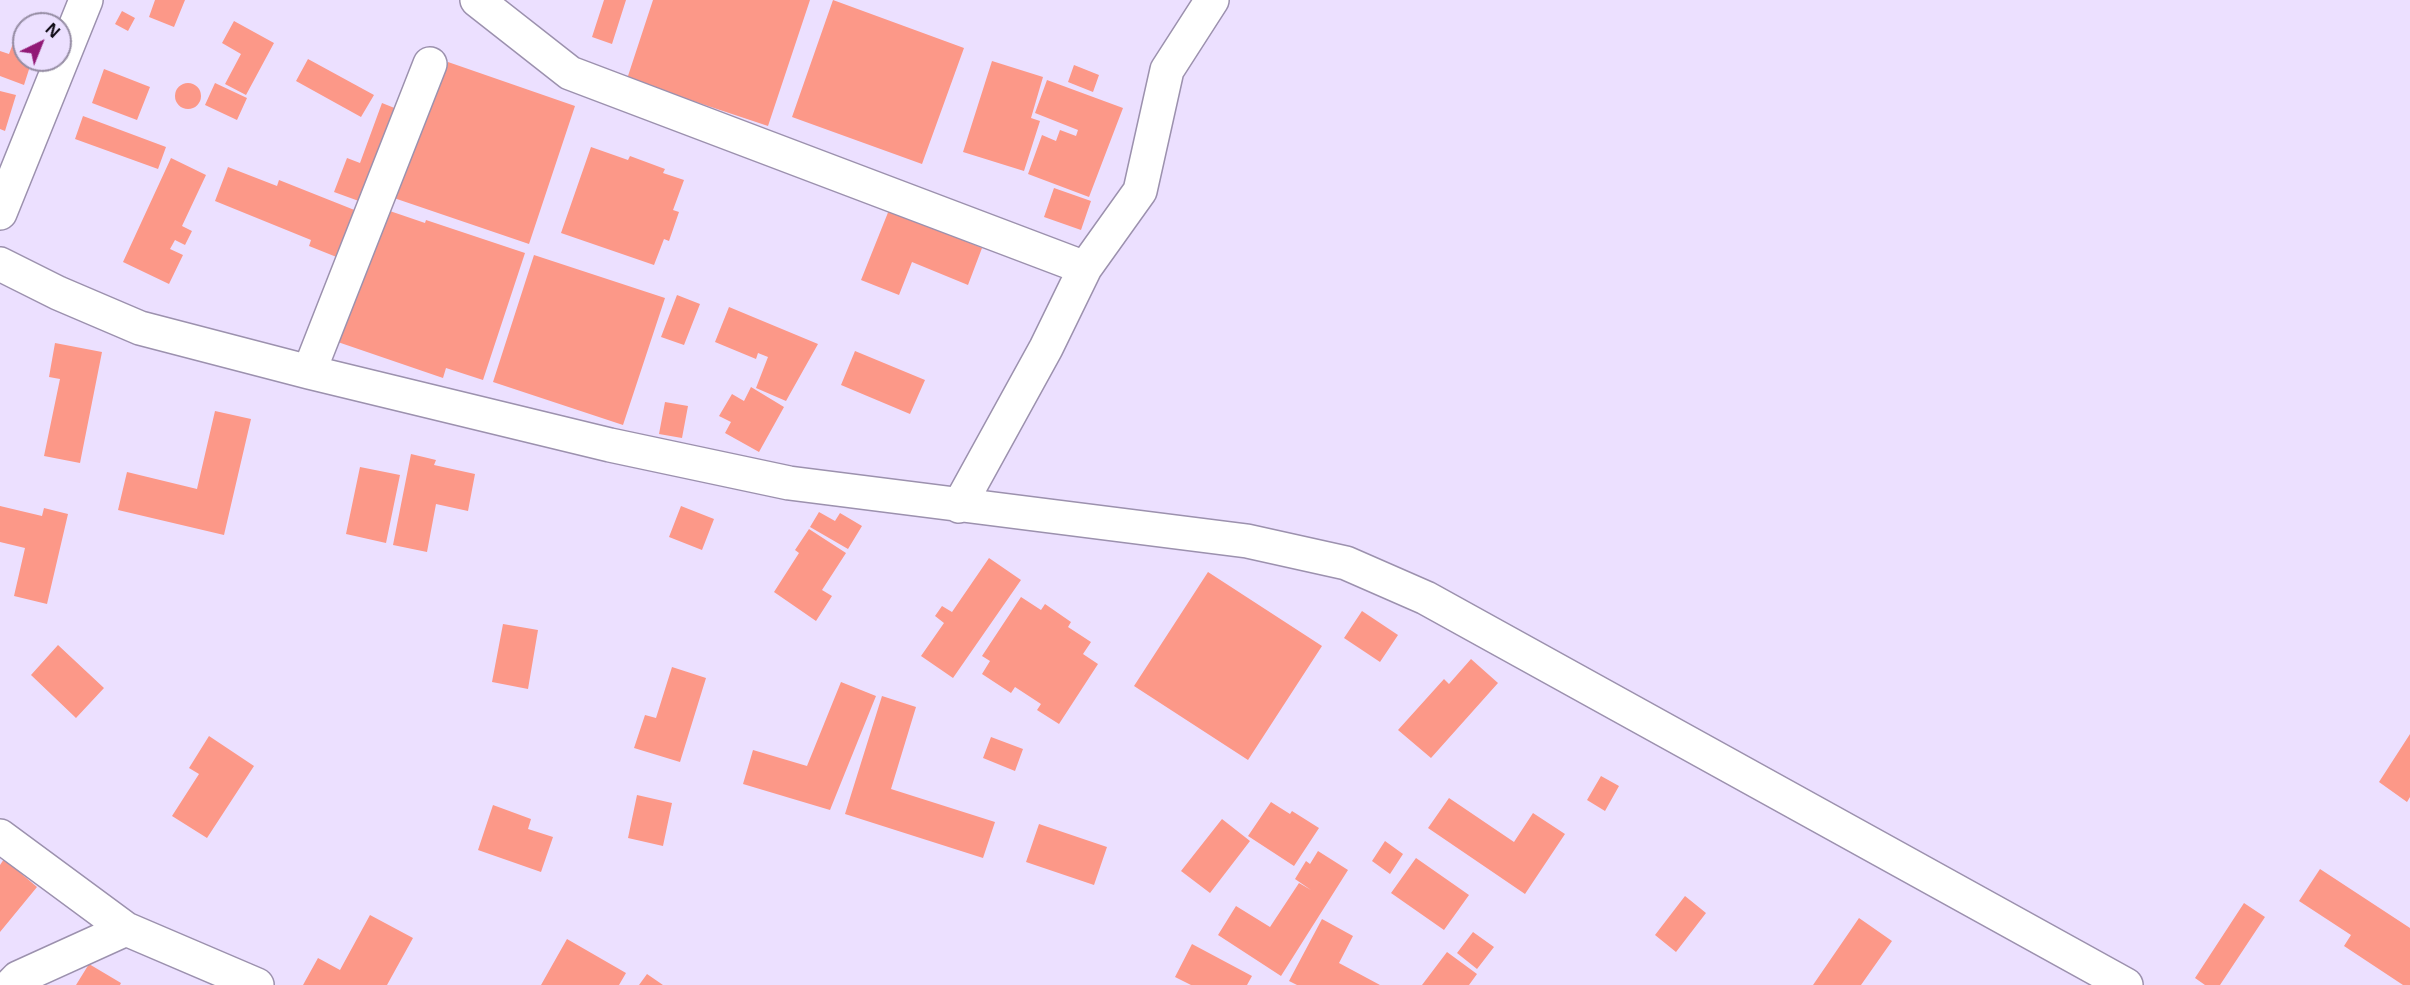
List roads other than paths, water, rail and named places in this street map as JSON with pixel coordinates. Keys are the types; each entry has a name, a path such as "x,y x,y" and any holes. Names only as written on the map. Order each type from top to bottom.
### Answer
{"street":[{"path":"0,213 86,0"},
{"path":"477,0 570,73 1085,268"},
{"path":"959,506 1046,348 1085,268 1140,190 1167,70 1212,0"},
{"path":"309,372 430,64"},
{"path":"0,264 140,328 309,372 610,445 789,483 1247,541 1346,563 1426,598 2126,985"},
{"path":"0,836 126,929 257,985"},
{"path":"11,985 18,978 126,929"}]}
